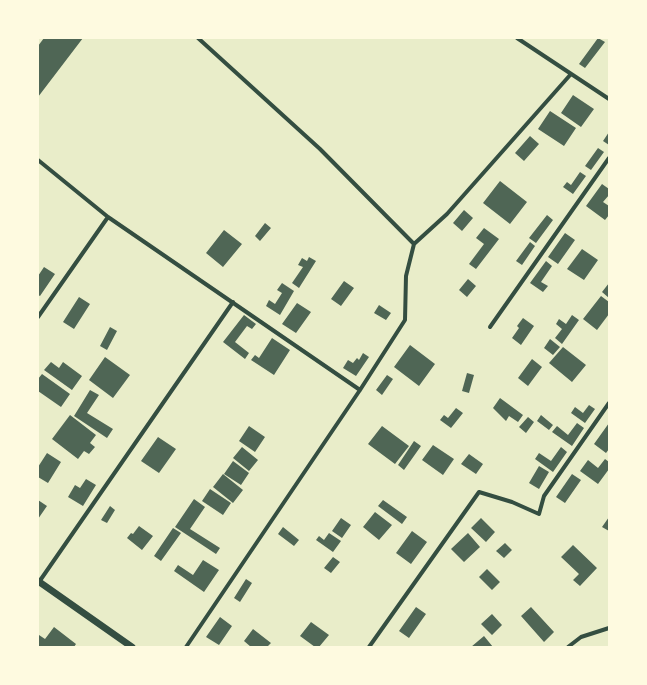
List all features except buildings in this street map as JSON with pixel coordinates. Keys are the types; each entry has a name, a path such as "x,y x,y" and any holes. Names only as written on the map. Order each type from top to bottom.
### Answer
{"street":[{"path":"198,38 320,149 414,244"},
{"path":"517,38 609,99"},
{"path":"186,647 360,390 405,320 406,276 414,244 447,214 571,74"},
{"path":"490,327 609,158"},
{"path":"38,160 108,217 360,390"},
{"path":"38,317 108,217"},
{"path":"132,647 38,583 233,302"},
{"path":"369,647 479,492 512,502 539,514 544,496 609,403"},
{"path":"568,647 581,637 609,628"}]}
